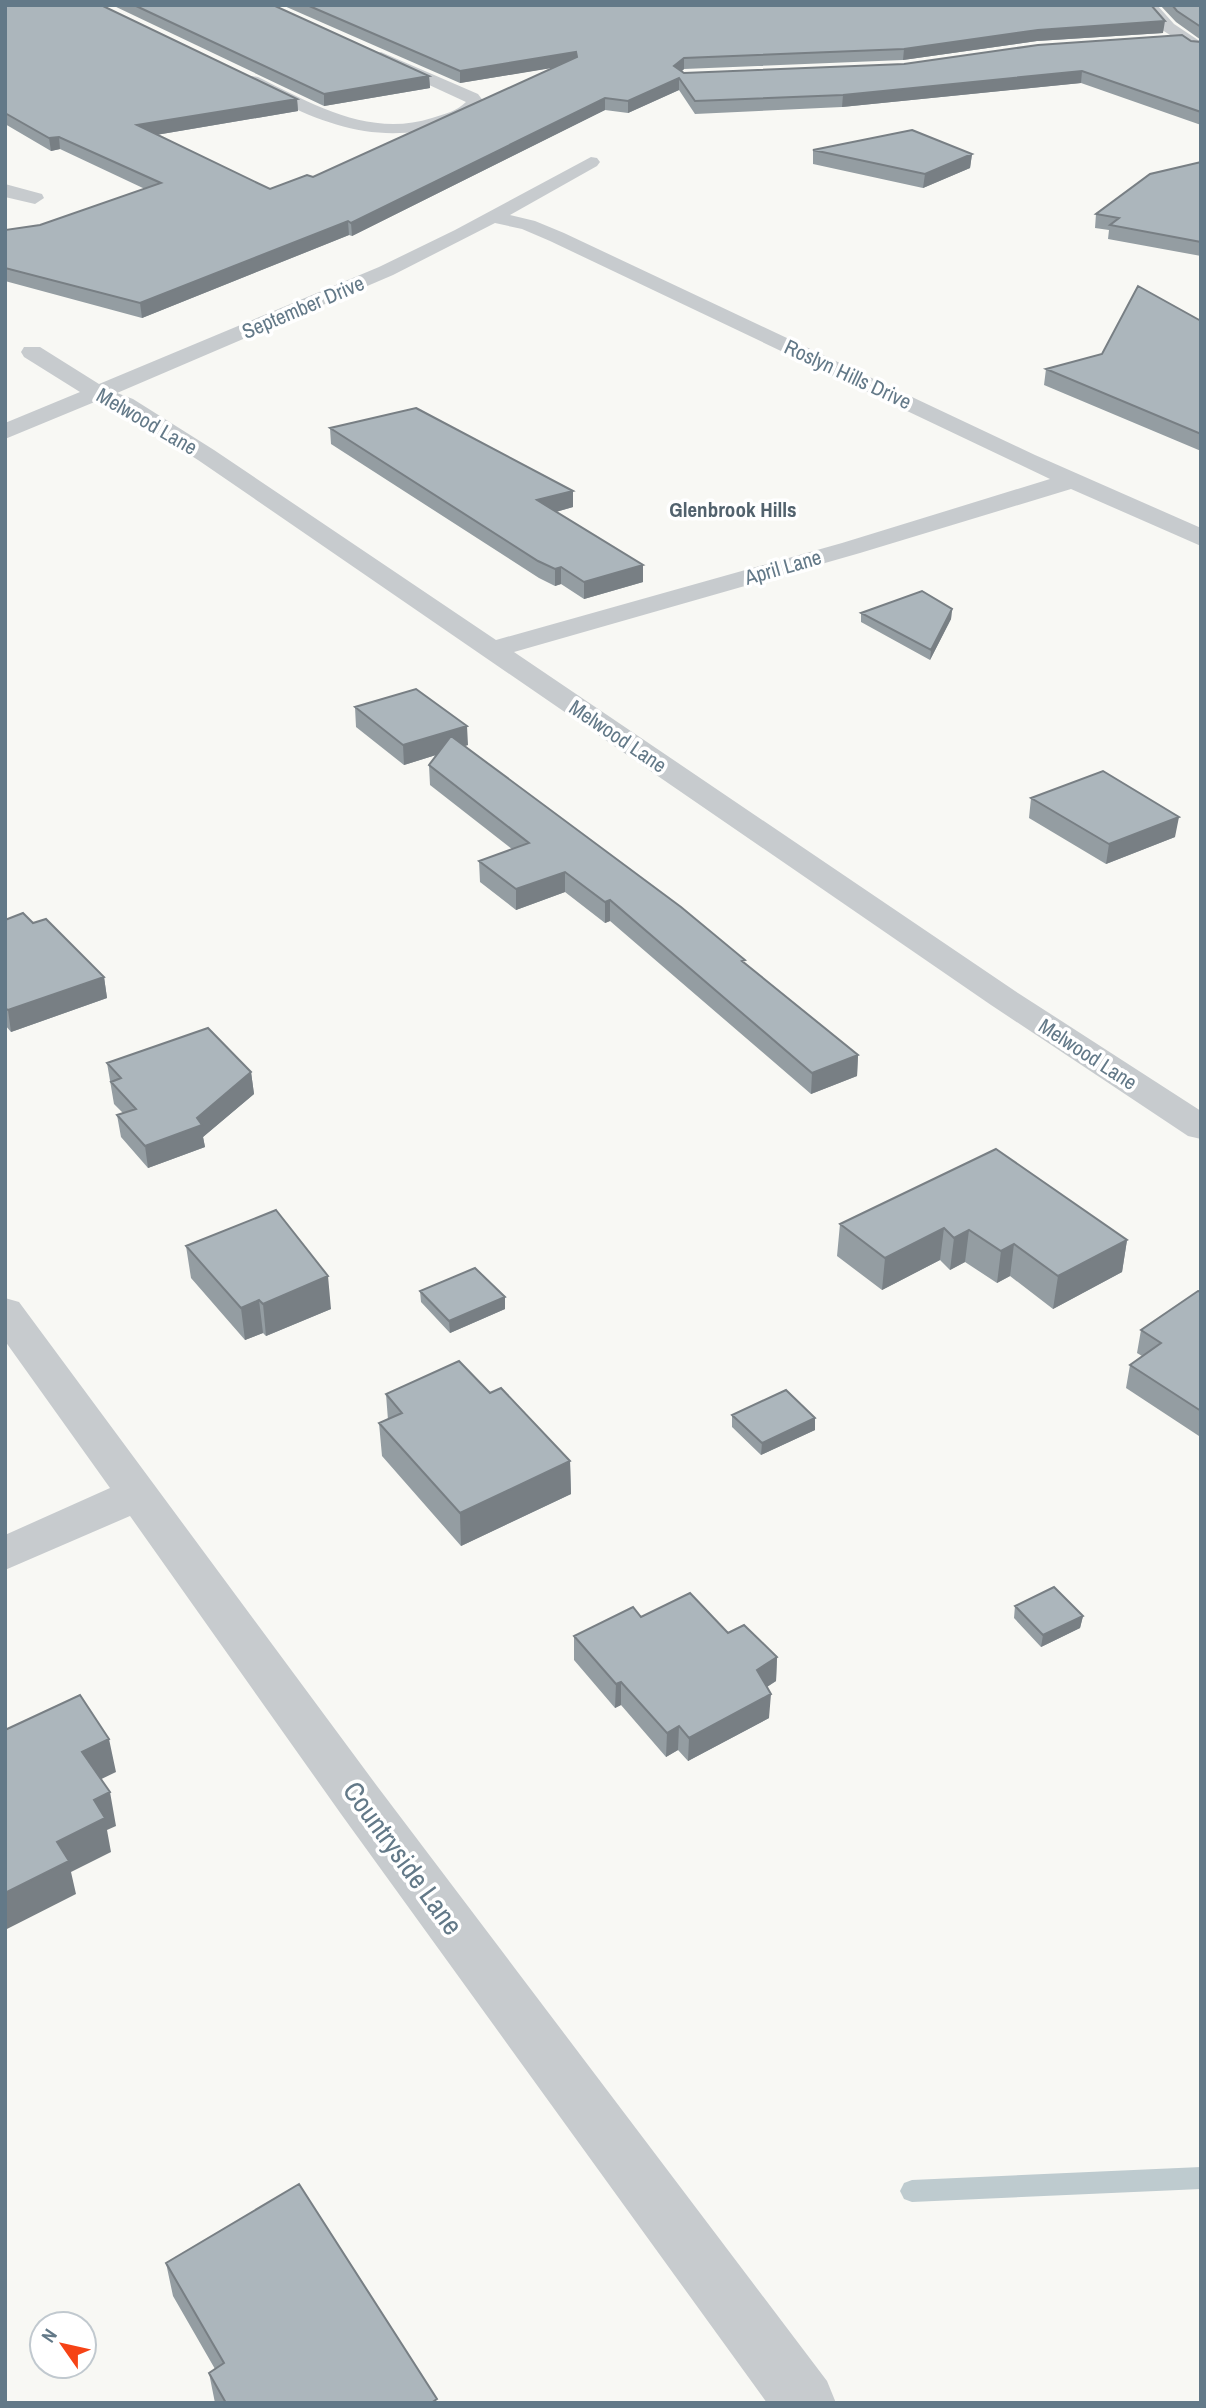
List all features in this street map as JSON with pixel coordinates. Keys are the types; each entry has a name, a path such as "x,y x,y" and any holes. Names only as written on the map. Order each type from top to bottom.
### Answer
{"street":[{"path":"1149,5 1168,27 1201,49"},
{"path":"1157,41 1185,39"},
{"path":"243,77 340,123 367,129 410,129 465,112 475,102 472,98 366,51"},
{"name":"September Drive","path":"5,432 374,277 493,217 591,162"},
{"path":"5,190 35,198"},
{"name":"Roslyn Hills Drive","path":"493,217 528,225 557,237 1201,538"},
{"name":"Melwood Lane","path":"32,352 99,394 125,404 205,455 1003,999 1201,1128"},
{"name":"April Lane","path":"491,650 851,548 1073,480"},
{"name":"Countryside Lane","path":"5,1311 359,1800 805,2403"},
{"path":"5,1554 138,1494"}],"building":[{"path":"5,5 101,5 297,99 137,125 270,189 307,175 313,177 577,57 576,52 460,71 307,5 1151,5 1165,21 1038,30 904,49 684,58 674,66 684,73 904,64 1038,45 1182,35 1191,41 1201,42 1201,112 1082,71 843,95 695,101 679,78 628,101 605,98 351,223 348,221 140,303 5,268 5,230 40,225 161,183 59,137 49,138 5,113"},
{"path":"134,5 273,5 429,76 324,94"},
{"path":"1172,5 1201,5 1201,27 1177,11"},
{"path":"912,130 972,154 925,174 813,150"},
{"path":"1201,162 1201,242 1110,225 1119,218 1096,214 1150,174"},
{"path":"1138,286 1201,321 1201,434 1046,369 1102,354"},
{"path":"416,408 573,491 537,500 643,565 584,582 561,567 555,569 538,561 330,428"},
{"path":"922,591 952,609 931,650 861,613"},
{"path":"416,689 467,726 403,745 355,707"},
{"path":"451,736 681,907 745,960 742,961 858,1055 812,1073 610,900 605,902 565,872 516,889 479,861 529,843 429,765"},
{"path":"1103,771 1179,817 1109,844 1031,798"},
{"path":"23,913 33,923 46,919 104,977 8,1010 5,1008 5,920"},
{"path":"208,1028 251,1072 197,1118 202,1125 145,1146 117,1115 136,1109 111,1082 121,1078 107,1063"},
{"path":"996,1149 1127,1240 1058,1276 1014,1244 1001,1251 969,1230 954,1238 944,1228 885,1258 840,1224"},
{"path":"276,1210 328,1276 263,1304 259,1300 241,1308 186,1246"},
{"path":"475,1268 505,1297 449,1321 420,1291"},
{"path":"1198,1291 1201,1292 1201,1411 1130,1365 1161,1343 1141,1330"},
{"path":"459,1361 490,1393 501,1388 570,1461 460,1513 379,1423 402,1413 386,1394"},
{"path":"786,1390 815,1418 762,1443 732,1415"},
{"path":"1054,1587 1083,1616 1043,1635 1015,1606"},
{"path":"690,1593 728,1633 744,1625 777,1657 757,1670 771,1694 689,1738 679,1726 667,1733 621,1682 616,1684 574,1636 633,1607 641,1617"},
{"path":"80,1695 109,1739 82,1752 110,1792 94,1800 105,1818 57,1842 69,1861 5,1893 5,1730"},
{"path":"299,2184 437,2399 431,2403 226,2403 209,2373 224,2363 166,2263"}],"waterway":[{"path":"912,2191 1201,2178"}],"district":[{"name":"Glenbrook Hills","path":"733,509"}]}
